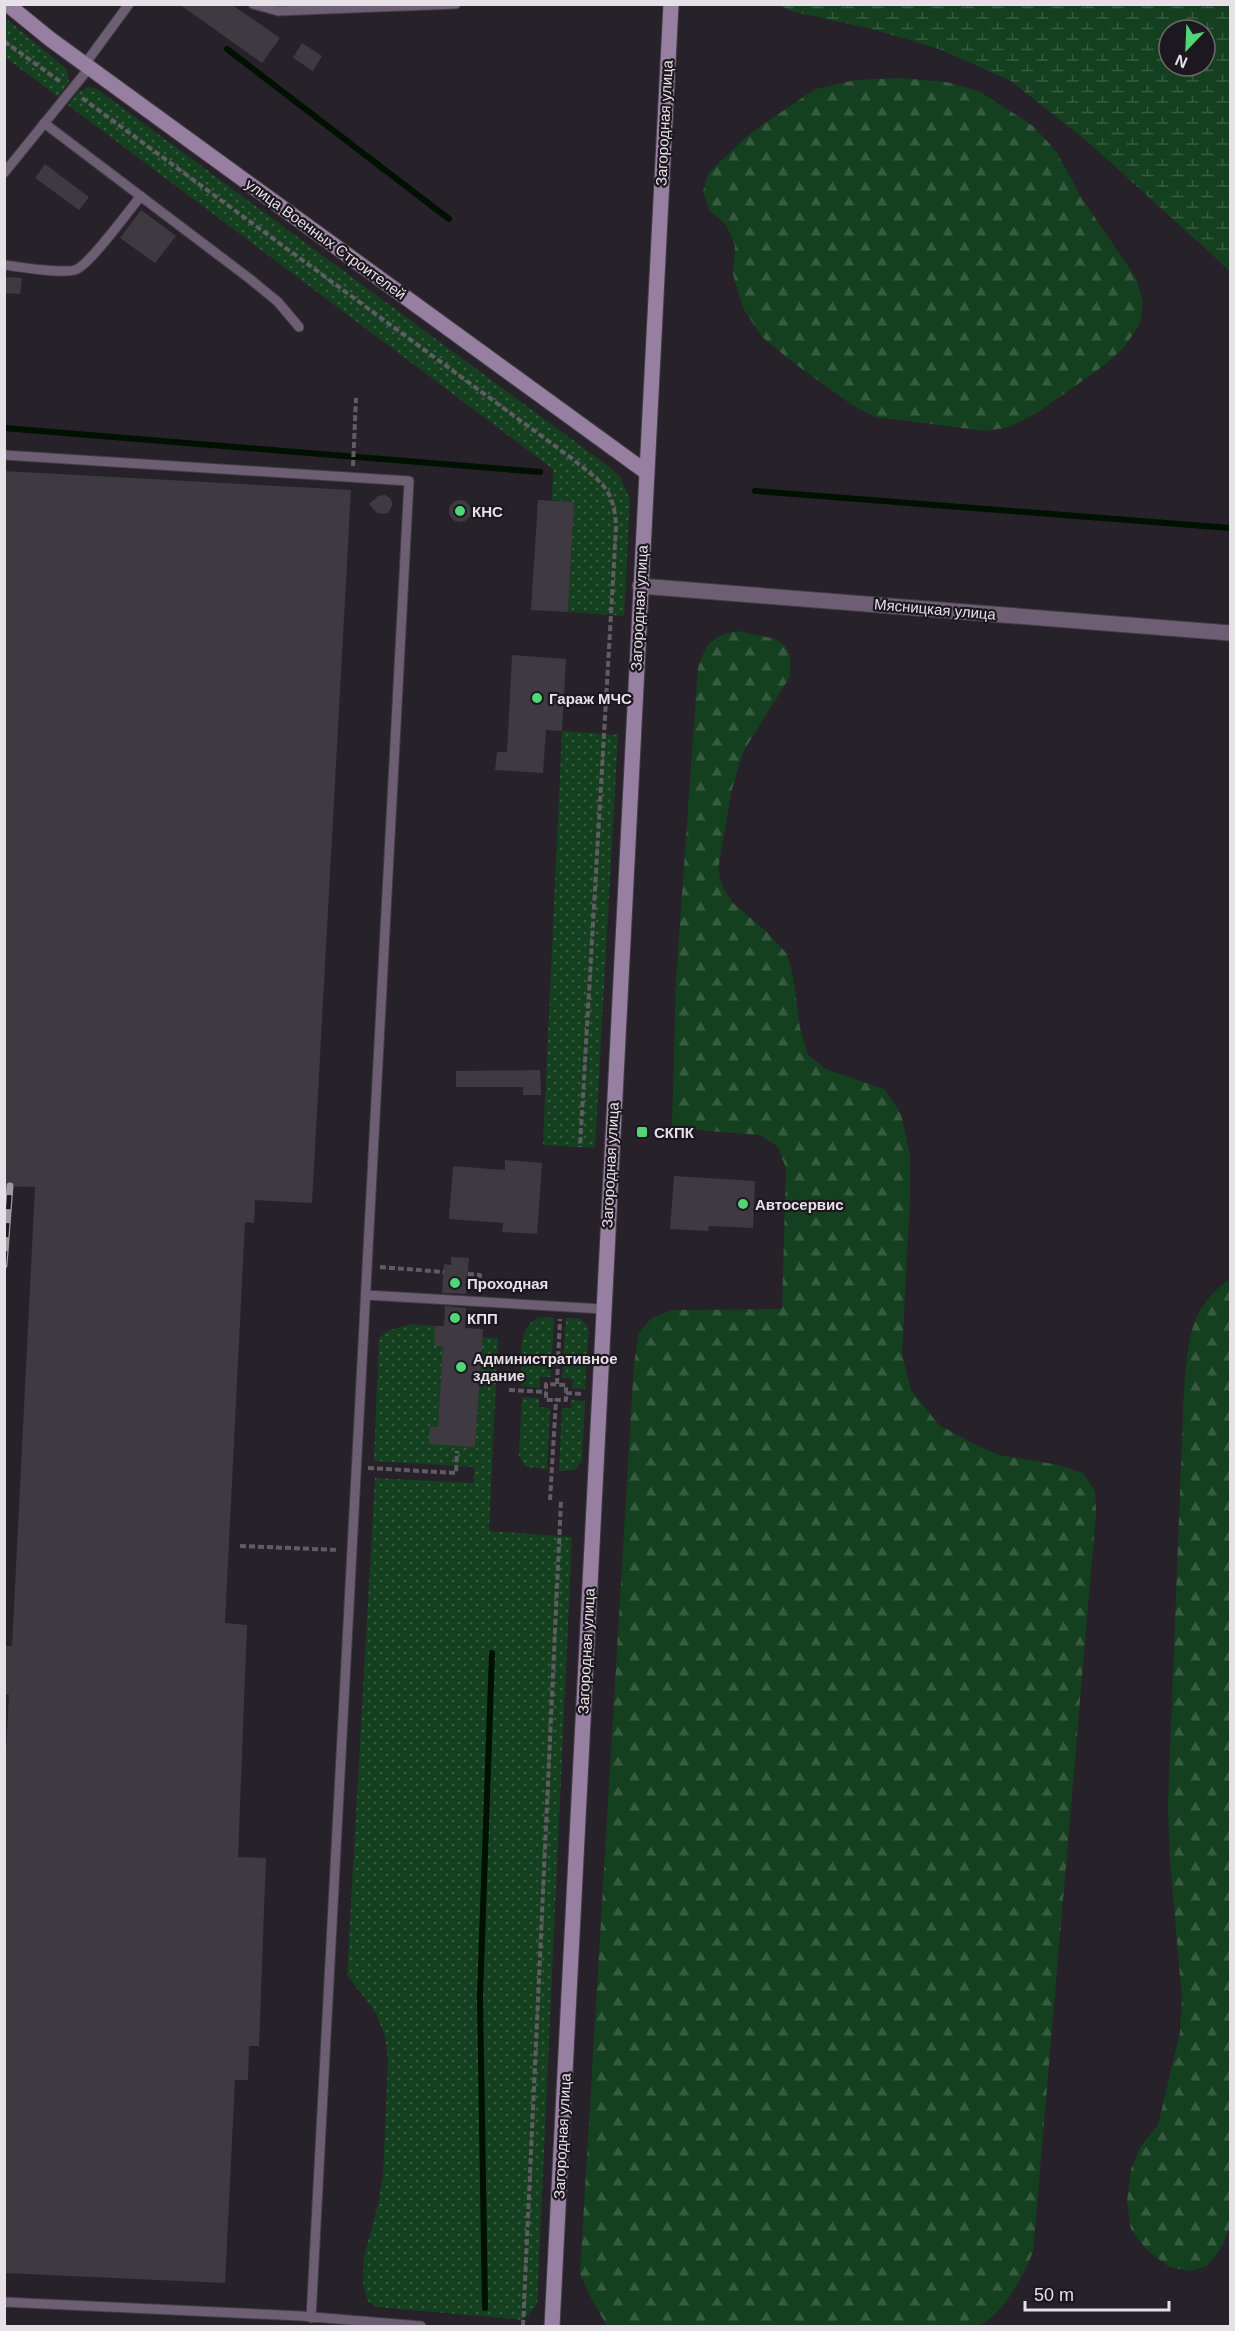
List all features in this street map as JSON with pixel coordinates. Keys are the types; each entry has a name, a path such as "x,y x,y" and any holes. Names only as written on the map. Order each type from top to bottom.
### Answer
{"street":[{"name":"улица Военных Строителей","path":"7,4 87,65 646,472"},
{"name":"Загородная улица","path":"552,2326 671,4"},
{"name":"Мясницкая улица","path":"640,586 1230,633"}],"lane":[{"path":"4,173 71,89 129,4"},
{"path":"253,4 278,11 456,4"},
{"path":"44,123 272,297 299,327"},
{"path":"4,265 76,270 89,259 141,196"},
{"path":"4,455 409,481 311,2318"},
{"path":"366,1295 603,1309"},
{"path":"4,2302 421,2326"}],"path":[{"path":"4,41 570,457 602,483 612,498 616,528 580,1147"},
{"path":"352,477 356,398"},
{"path":"380,1267 444,1272"},
{"path":"468,1274 480,1275 478,1302"},
{"path":"557,1384 561,1307"},
{"path":"546,1384 557,1384 566,1385 566,1400 546,1400 546,1384"},
{"path":"509,1390 546,1392"},
{"path":"550,1500 556,1400"},
{"path":"356,1468 456,1473 457,1450"},
{"path":"523,2326 561,1501"},
{"path":"240,1546 352,1550"}],"green space":[{"path":"780,5 1230,5 1230,271 1088,142 1011,81 939,49 872,29 790,11"},
{"path":"4,17 67,69 69,82 58,97 5,57"},
{"path":"901,78 946,82 979,91 1033,126 1056,151 1081,197 1136,278 1143,302 1140,324 1125,346 1106,364 1037,413 1009,427 986,431 875,417 852,405 791,361 762,337 743,308 733,274 735,246 727,226 709,210 703,191 709,172 752,132 815,89 856,80"},
{"path":"89,87 97,89 620,477 630,499 624,616 568,612 574,502 552,500 553,469 68,105 78,92"},
{"path":"737,631 776,639 786,647 791,661 789,678 743,752 732,789 718,869 723,888 733,903 768,933 787,954 793,976 800,1028 808,1055 826,1069 884,1089 901,1114 910,1154 902,1354 911,1390 939,1425 999,1455 1059,1465 1083,1473 1095,1491 1096,1513 1033,2252 1024,2273 1005,2303 979,2326 607,2326 580,2274 634,1364 639,1332 652,1318 672,1310 782,1309 786,1168 778,1147 760,1135 672,1128 676,978 698,668 711,642"},
{"path":"562,731 618,735 595,1148 543,1145"},
{"path":"1230,1279 1230,2227 1222,2247 1207,2266 1190,2271 1169,2267 1146,2249 1131,2229 1127,2202 1131,2169 1141,2146 1158,2125 1180,2032 1182,1999 1170,1861 1168,1804 1187,1355 1198,1314 1216,1290"},
{"path":"541,1317 554,1318 551,1377 540,1377 540,1388 521,1386 524,1337 527,1328"},
{"path":"566,1318 581,1319 589,1328 585,1389 572,1388 573,1379 562,1378"},
{"path":"411,1324 435,1326 434,1345 443,1346 438,1427 475,1447 482,1337 498,1338 489,1531 572,1537 537,2305 523,2320 376,2307 368,2301 363,2283 364,2257 383,2175 388,2061 385,2036 376,2013 347,1975 375,1478 474,1483 474,1467 374,1461 379,1338 387,1331"},
{"path":"522,1397 539,1398 539,1407 550,1408 547,1469 526,1467 519,1456"},
{"path":"571,1400 585,1401 582,1461 575,1470 559,1471 562,1408 571,1408"}],"building":[{"path":"179,4 231,4 280,38 262,63"},
{"path":"302,43 322,56 313,71 293,58"},
{"path":"45,164 89,197 79,210 35,178"},
{"path":"141,210 176,236 155,263 120,238"},
{"path":"4,277 22,278 20,294 4,293"},
{"path":"4,471 351,490 312,1203 255,1200 254,1223 245,1222 225,1623 247,1625 238,1857 266,1858 259,2046 249,2046 248,2080 235,2080 225,2283 4,2273 4,1789 9,1695 4,1694 4,1646 12,1646 35,1187 4,1186"},
{"path":"385,495 393,504 388,513 377,513 369,504 378,496"},
{"name":"КНС","path":"460,500 468,503 471,511 468,519 460,522 452,519 449,511 452,503"},
{"path":"538,500 574,502 568,612 531,610"},
{"name":"Гараж МЧС","path":"512,655 566,659 562,731 546,730 543,773 495,770 497,752 507,752"},
{"path":"540,1070 541,1095 523,1095 523,1087 456,1087 456,1071"},
{"path":"505,1160 542,1163 537,1234 502,1232 503,1223 449,1219 453,1166 505,1170"},
{"path":"674,1176 755,1181 753,1228 709,1226 708,1231 670,1229"},
{"name":"Проходная","path":"451,1257 469,1258 466,1294 442,1293 444,1264 451,1265"},
{"name":"Административное здание","path":"445,1306 466,1308 465,1328 483,1329 475,1447 429,1444 430,1427 438,1427 443,1346 434,1346 435,1326 444,1326"}],"waterway":[{"path":"227,49 449,219"},
{"path":"4,428 540,472"},
{"path":"755,491 1230,528"},
{"path":"485,2308 480,1996 492,1653"}],"railway":[{"path":"4,1265 10,1186"}],"place":[{"name":"КНС","path":"460,511"},
{"name":"Гараж МЧС","path":"537,698"},
{"name":"СКПК","path":"642,1132"},
{"name":"Автосервис","path":"743,1204"},
{"name":"Проходная","path":"455,1283"},
{"name":"КПП","path":"455,1318"},
{"name":"Административное здание","path":"461,1367"}]}
